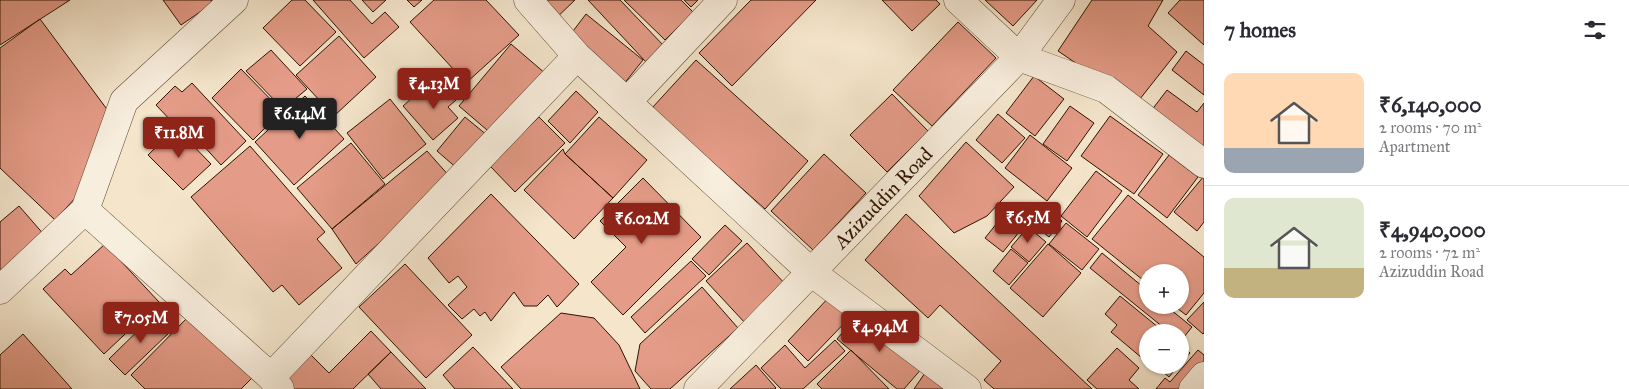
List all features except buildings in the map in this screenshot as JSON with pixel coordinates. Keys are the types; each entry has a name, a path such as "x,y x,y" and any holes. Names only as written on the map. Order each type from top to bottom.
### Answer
{"street":[{"path":"0,290 85,210 124,101 234,0"},
{"path":"528,0 577,56 811,272 967,389"},
{"path":"627,102 723,0"},
{"path":"958,0 1019,57 1106,89 1204,164"},
{"name":"Azizuddin Road","path":"698,389 1019,57 1061,0"},
{"path":"85,210 275,383 577,56"},
{"path":"1193,389 1204,376"}]}
